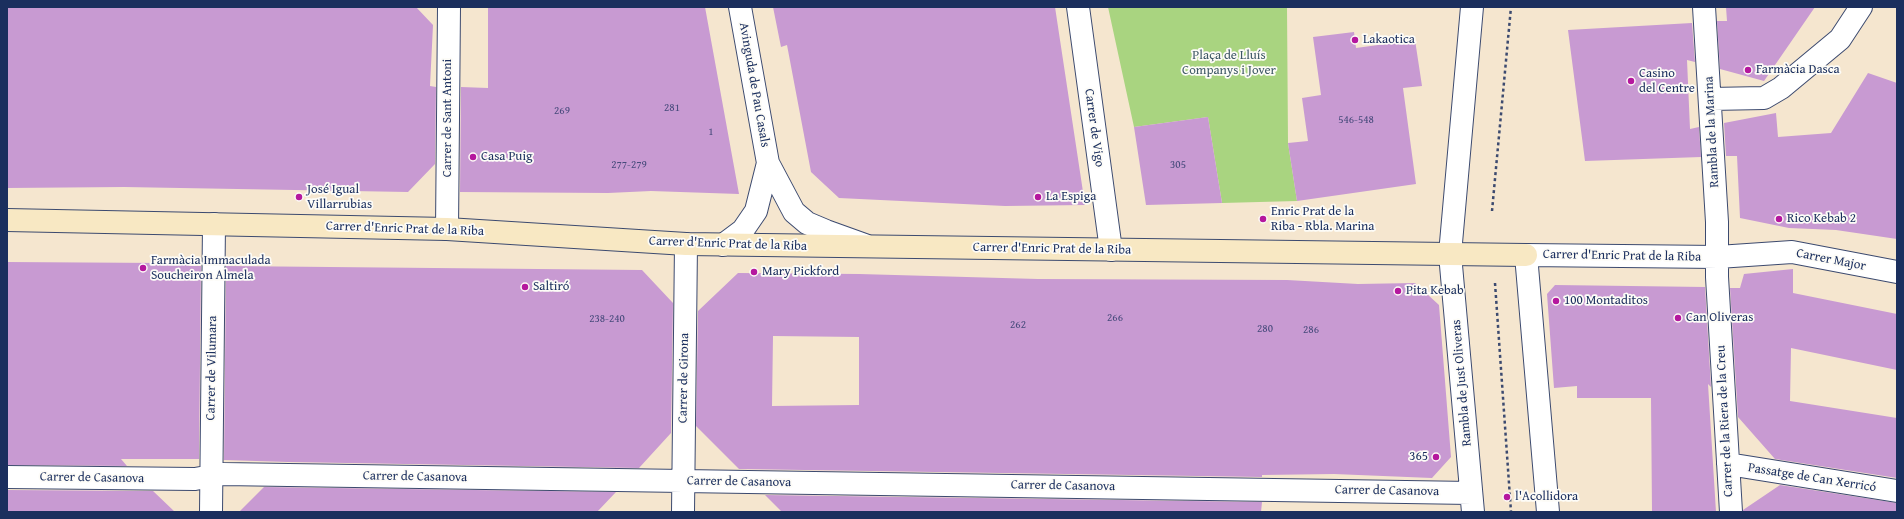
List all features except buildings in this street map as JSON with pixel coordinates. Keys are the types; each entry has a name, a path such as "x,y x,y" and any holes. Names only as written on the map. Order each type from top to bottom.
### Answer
{"street":[{"name":"Carrer de Sant Antoni","path":"447,229 449,7"},
{"name":"Avinguda de Pau Casals","path":"740,7 768,163 794,212 807,223 869,247"},
{"name":"Carrer de Vigo","path":"1078,7 1111,250"},
{"path":"1472,7 1450,254 1526,255 1548,512"},
{"name":"Rambla de la Marina","path":"1704,7 1718,258"},
{"path":"1710,99 1764,98 1781,88 1840,39 1861,7"},
{"name":"Avinguda de Pau Casals","path":"723,245 743,230 756,211 768,163"},
{"name":"Carrer d'Enric Prat de la Riba","path":"7,220 447,229 723,245 1450,254"},
{"name":"Carrer de Vilumara","path":"211,512 214,224"},
{"name":"Carrer de Girona","path":"682,512 686,244"},
{"name":"Carrer Major","path":"1718,258 1792,252 1897,272"},
{"name":"Rambla de Just Oliveras","path":"1450,254 1472,502"},
{"name":"Carrer d'Enric Prat de la Riba","path":"1526,255 1718,258"},
{"name":"Carrer de la Riera de la Creu","path":"1718,258 1731,512"},
{"name":"Passatge de Can Xerricó","path":"1728,464 1897,491"},
{"name":"Carrer de Casanova","path":"7,477 195,479 223,474 683,481 1472,502"}],"path":[{"path":"1492,211 1511,7"},
{"path":"1495,280 1511,512"}],"green space":[{"name":"Plaça de Lluís Companys i Jover","path":"1108,7 1287,7 1288,143 1297,201 1222,203 1208,117 1134,127"}],"place":[{"name":"Lakaotica","path":"1355,40"},
{"name":"Farmàcia Dasca","path":"1748,70"},
{"name":"Casino del Centre","path":"1631,81"},
{"name":"Casa Puig","path":"473,157"},
{"name":"José Igual Villarrubias","path":"299,197"},
{"name":"La Espiga","path":"1038,197"},
{"name":"Enric Prat de la Riba - Rbla. Marina","path":"1263,219"},
{"name":"Rico Kebab 2","path":"1779,219"},
{"name":"Farmàcia Immaculada Soucheiron Almela","path":"143,268"},
{"name":"Mary Pickford","path":"754,272"},
{"name":"Saltiró","path":"525,287"},
{"name":"Pita Kebab","path":"1398,291"},
{"name":"100 Montaditos","path":"1556,301"},
{"name":"Can Oliveras","path":"1678,318"},
{"name":"365","path":"1436,457"},
{"name":"l'Acollidora","path":"1507,497"}]}
